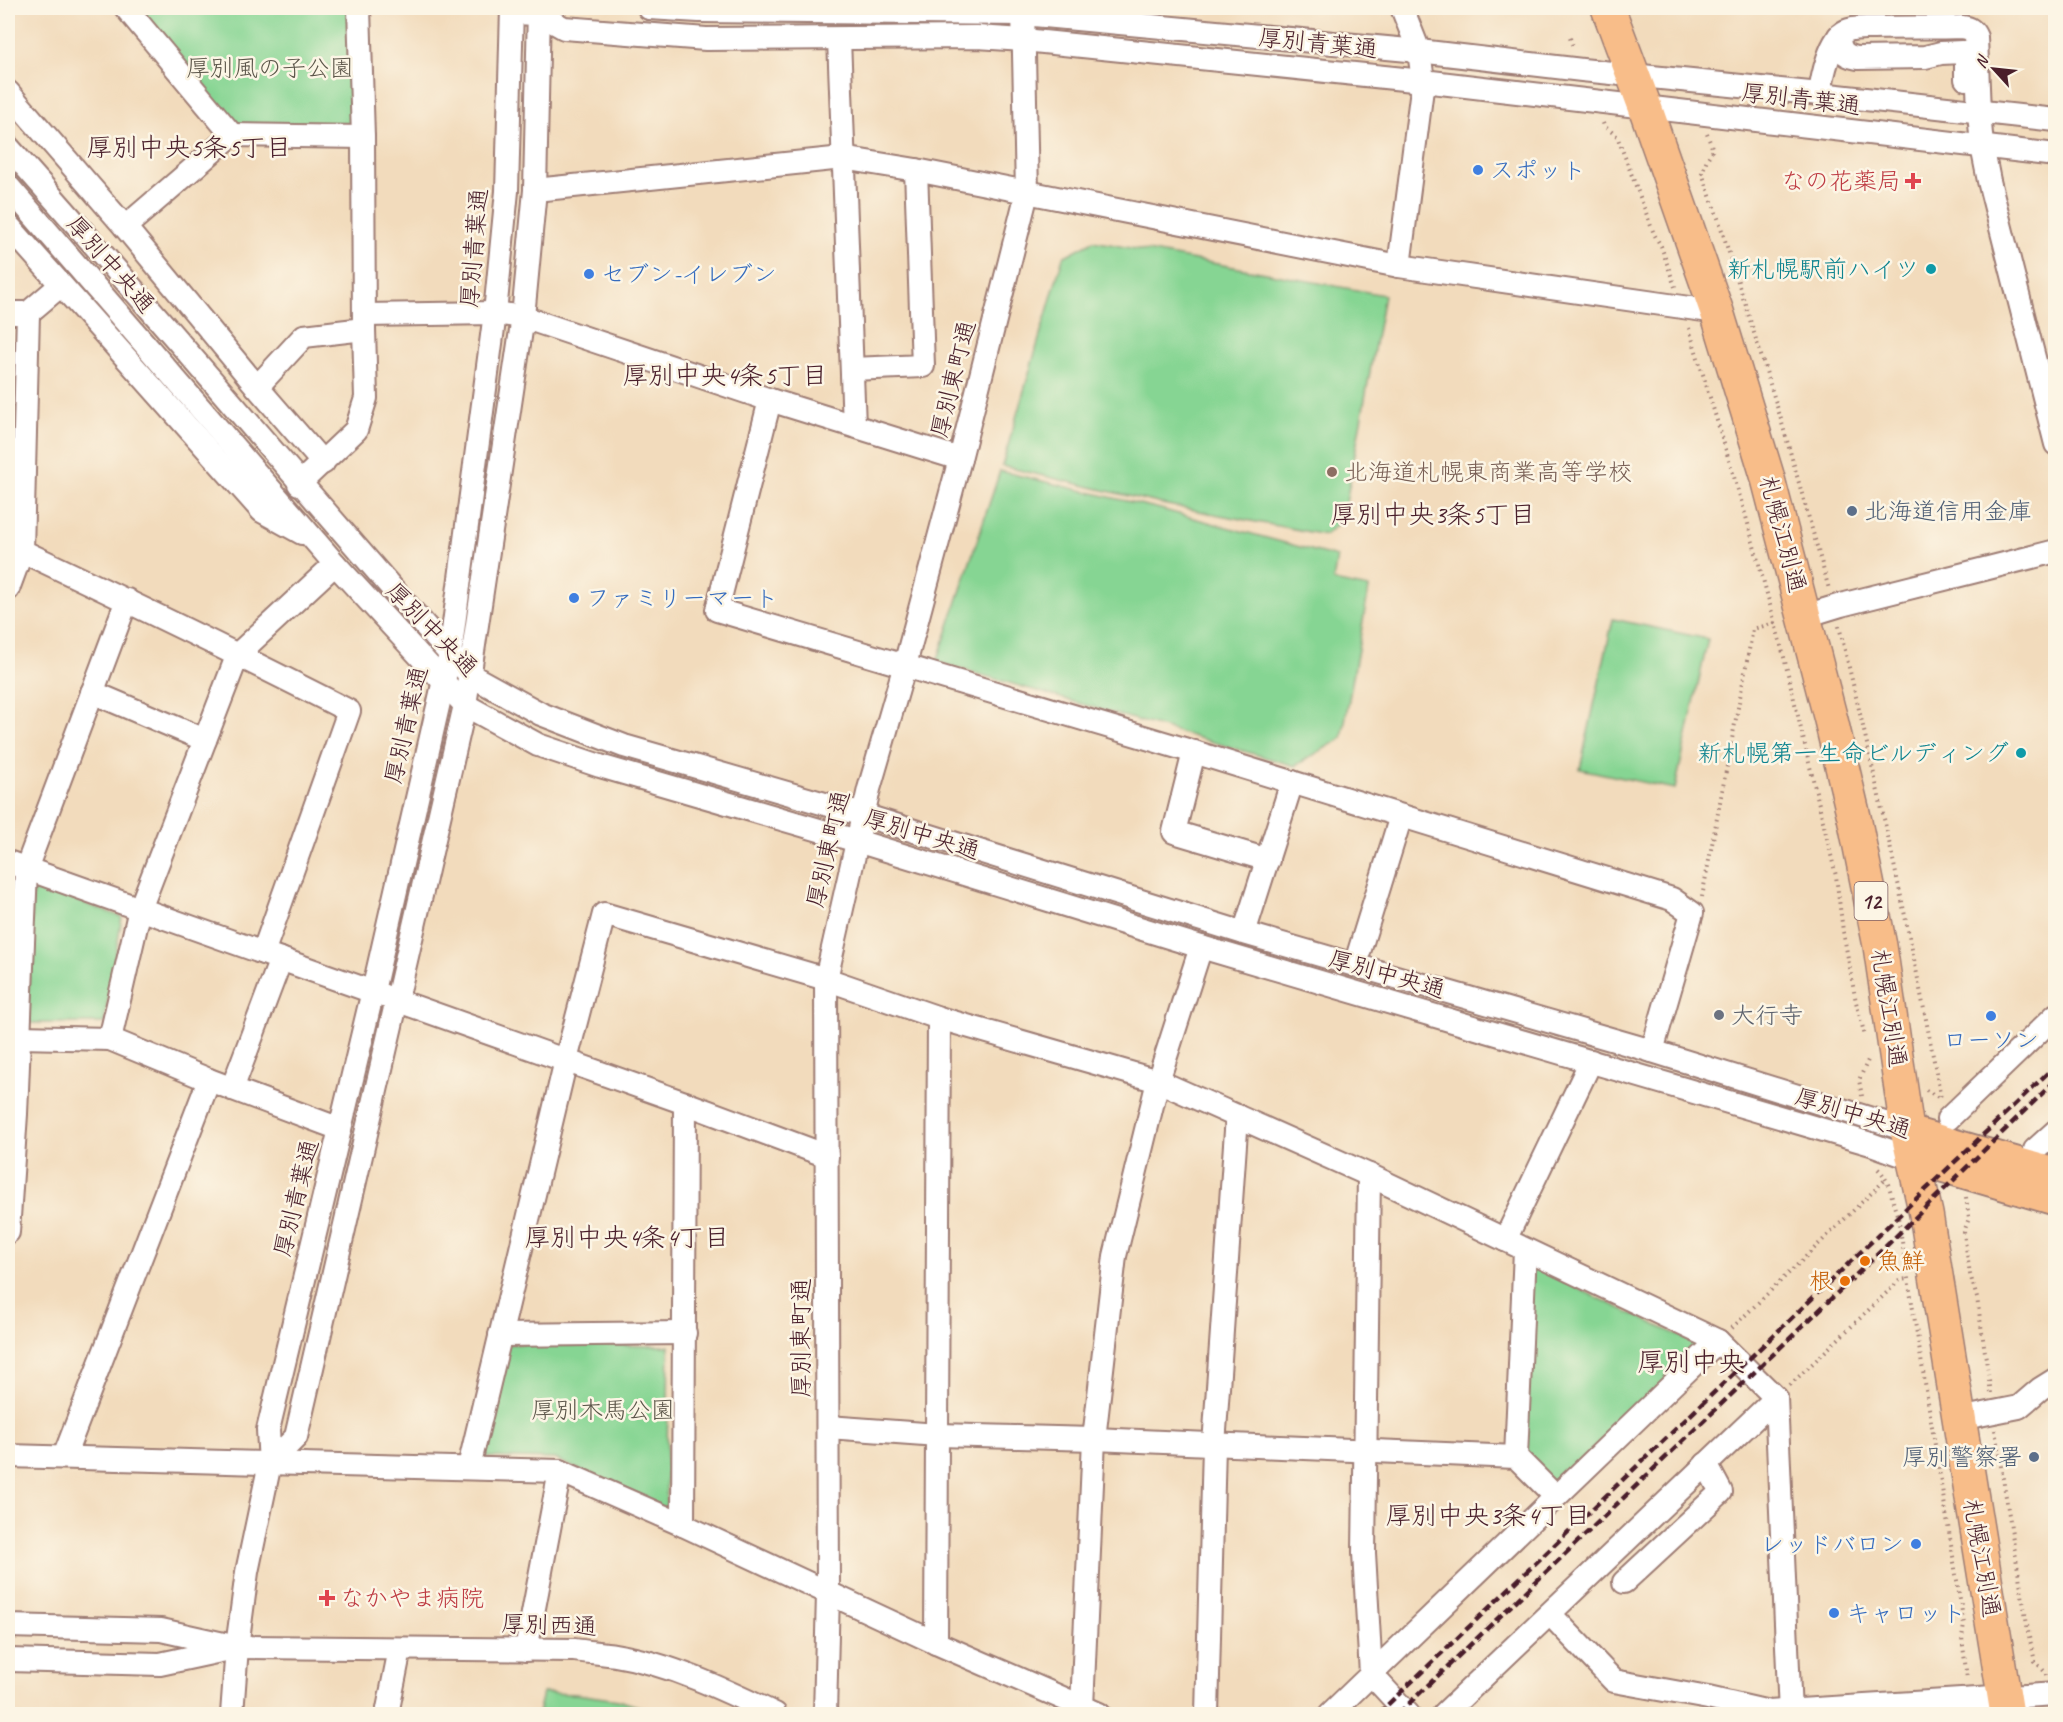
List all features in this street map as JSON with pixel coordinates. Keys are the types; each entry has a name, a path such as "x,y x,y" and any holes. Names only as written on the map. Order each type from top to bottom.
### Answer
{"highway":[{"name":"札幌江別通","path":"1608,8 1646,107 1701,315 1767,475 1790,619 1851,806 1880,946 1910,1144 1926,1214 2006,1706"}],"main road":[{"name":"厚別中央通","path":"1910,1144 2055,1173"},
{"name":"厚別中央通","path":"1910,1144 2055,1201"}],"street":[{"path":"126,8 232,135"},
{"path":"299,484 356,430 366,398 359,8"},
{"name":"厚別青葉通","path":"649,8 699,11 1023,11 1133,15 1419,51 2055,120"},
{"path":"1399,266 1423,81 1419,51 1402,8"},
{"name":"厚別青葉通","path":"232,1714 237,1647 247,1572 270,1463 268,1430 373,991 450,654 495,313 507,191 512,10 544,10 564,28 706,39 977,37 1024,40 1423,81 2055,155"},
{"path":"270,1463 296,1437 465,705 523,317 535,190 544,10"},
{"name":"厚別東町通","path":"825,1714 828,1593 826,979 863,815 960,459 1027,193 1023,11"},
{"path":"1820,94 1822,73 1839,36 1845,31 1855,28 1962,27 1971,29 1976,37 1972,111"},
{"path":"1839,36 1840,49 1848,56 1857,58 1925,57 1941,53 1962,52 1966,56 1972,111 2050,405 2055,444"},
{"path":"839,39 854,426"},
{"path":"8,92 125,227 323,463"},
{"path":"125,227 232,135 363,137"},
{"name":"厚別中央通","path":"8,147 90,239 299,484 450,654 470,675 541,714 624,746 863,815 1244,933 1652,1051 1910,1144"},
{"path":"535,190 843,158 916,170 1399,266 1701,315"},
{"path":"852,369 923,366 916,170"},
{"name":"厚別中央通","path":"8,186 335,564 465,705 538,744 600,766 857,841 1201,947 1871,1144 1910,1144"},
{"path":"8,225 262,511 316,542"},
{"path":"8,589 15,551 18,313 61,285"},
{"path":"257,387 304,336 364,322 495,313 523,317 770,400 960,459"},
{"path":"770,400 717,610 1194,752 1672,899 1692,913 1652,1051"},
{"path":"15,551 127,600 349,711 232,1089"},
{"path":"1790,619 2055,551"},
{"path":"110,1039 140,909 238,654 335,564"},
{"path":"8,1232 15,1047 16,866 92,692 127,600"},
{"path":"92,692 205,741"},
{"path":"1194,752 1174,832 1268,860"},
{"path":"1244,933 1292,782"},
{"path":"1355,965 1401,816"},
{"path":"16,866 566,1060 827,1156"},
{"path":"469,1467 566,1060 604,914 826,979 939,1017 1158,1081 1369,1175 1718,1341 1776,1398 1790,1713"},
{"path":"8,1456 560,1470 936,1643 1091,1711 1094,1439 1115,1256 1158,1081 1201,947"},
{"path":"1944,1109 2055,1015"},
{"path":"936,1643 939,1017"},
{"path":"15,1047 110,1039 340,1130"},
{"path":"1504,1240 1591,1061"},
{"path":"64,1457 209,1080"},
{"path":"683,1525 685,1103"},
{"path":"1207,1714 1214,1444 1237,1116"},
{"path":"2036,1150 2055,1131"},
{"path":"1369,1175 1364,1553 1371,1674 1408,1714"},
{"path":"1516,1457 1525,1250"},
{"path":"500,1335 685,1333"},
{"path":"1330,1714 1718,1341"},
{"path":"1959,1419 2019,1407 2055,1379"},
{"path":"1444,1714 1776,1398"},
{"path":"828,1427 938,1435 1094,1439 1516,1457 1555,1496"},
{"path":"1624,1582 1721,1492 1706,1464"},
{"path":"526,1650 560,1470"},
{"path":"1550,1614 1614,1681 1769,1712 2006,1706 2055,1694"},
{"name":"厚別西通","path":"8,1626 161,1630 237,1647 574,1650 617,1655 650,1664 703,1682 775,1714"},
{"name":"厚別西通","path":"8,1660 160,1664 237,1647"},
{"path":"387,1714 400,1649"}],"path":[{"path":"1602,120 1604,126 1617,136 1654,234 1661,246 1675,288"},
{"path":"1710,142 1713,150 1703,170 1780,416 1830,591"},
{"path":"1629,169 1636,169"},
{"path":"1696,170 1703,170"},
{"path":"1701,315 1747,520 1790,619 1809,758 1836,876 1856,1002 1863,1022 1866,1041"},
{"path":"1692,913 1704,894 1753,628 1790,619"},
{"path":"1838,622 1872,762 1937,1075"},
{"path":"1861,1093 1859,1080 1870,1060 1868,1050"},
{"path":"1932,1094 1944,1109"},
{"path":"1875,1167 1887,1178 1892,1204 1898,1218 1964,1623 1962,1637 1967,1679"},
{"path":"1718,1341 1887,1178"},
{"path":"1967,1206 1969,1218 1964,1232 1965,1241 1978,1308 2007,1507 2029,1637 2035,1661 2045,1672"},
{"path":"1955,1234 1965,1241"},
{"path":"1776,1398 1900,1280 1908,1279"},
{"path":"2024,1651 2032,1650"}],"green space":[{"name":"厚別風の子公園","path":"134,8 353,8 353,126 235,129"},
{"path":"1093,241 1384,295 1343,519 1325,535 1162,504 1002,466 1063,257"},
{"path":"1000,471 1160,509 1337,557 1333,581 1369,588 1342,738 1295,766 937,662"},
{"path":"1613,619 1708,639 1675,789 1580,769"},
{"path":"33,885 122,917 104,1023 27,1023"},
{"path":"1528,1265 1701,1346 1554,1486 1524,1457"},
{"name":"厚別木馬公園","path":"505,1344 669,1346 666,1509 555,1459 483,1457"},
{"path":"543,1693 576,1694 618,1700 663,1714 538,1714"}],"railway":[{"path":"1378,1714 2056,1065"},
{"path":"1398,1714 2056,1080"}],"place":[{"name":"スポット","path":"1478,170"},
{"name":"なの花薬局","path":"1913,181"},
{"name":"新札幌駅前ハイツ","path":"1931,269"},
{"name":"セブン-イレブン","path":"589,274"},
{"name":"北海道札幌東商業高等学校","path":"1332,472"},
{"name":"北海道信用金庫","path":"1852,511"},
{"name":"ファミリーマート","path":"574,598"},
{"name":"新札幌第一生命ビルディング","path":"2021,753"},
{"name":"大行寺","path":"1719,1015"},
{"name":"ローソン","path":"1991,1016"},
{"name":"魚鮮","path":"1865,1261"},
{"name":"根","path":"1845,1281"},
{"name":"厚別警察署","path":"2034,1457"},
{"name":"レッドバロン","path":"1916,1544"},
{"name":"なかやま病院","path":"327,1598"},
{"name":"キャロット","path":"1834,1613"}],"district":[{"name":"厚別中央5条5丁目","path":"189,147"},
{"name":"厚別中央4条5丁目","path":"725,375"},
{"name":"厚別中央3条5丁目","path":"1433,514"},
{"name":"厚別中央4条4丁目","path":"627,1237"},
{"name":"厚別中央","path":"1691,1362"},
{"name":"厚別中央3条4丁目","path":"1488,1515"}]}
